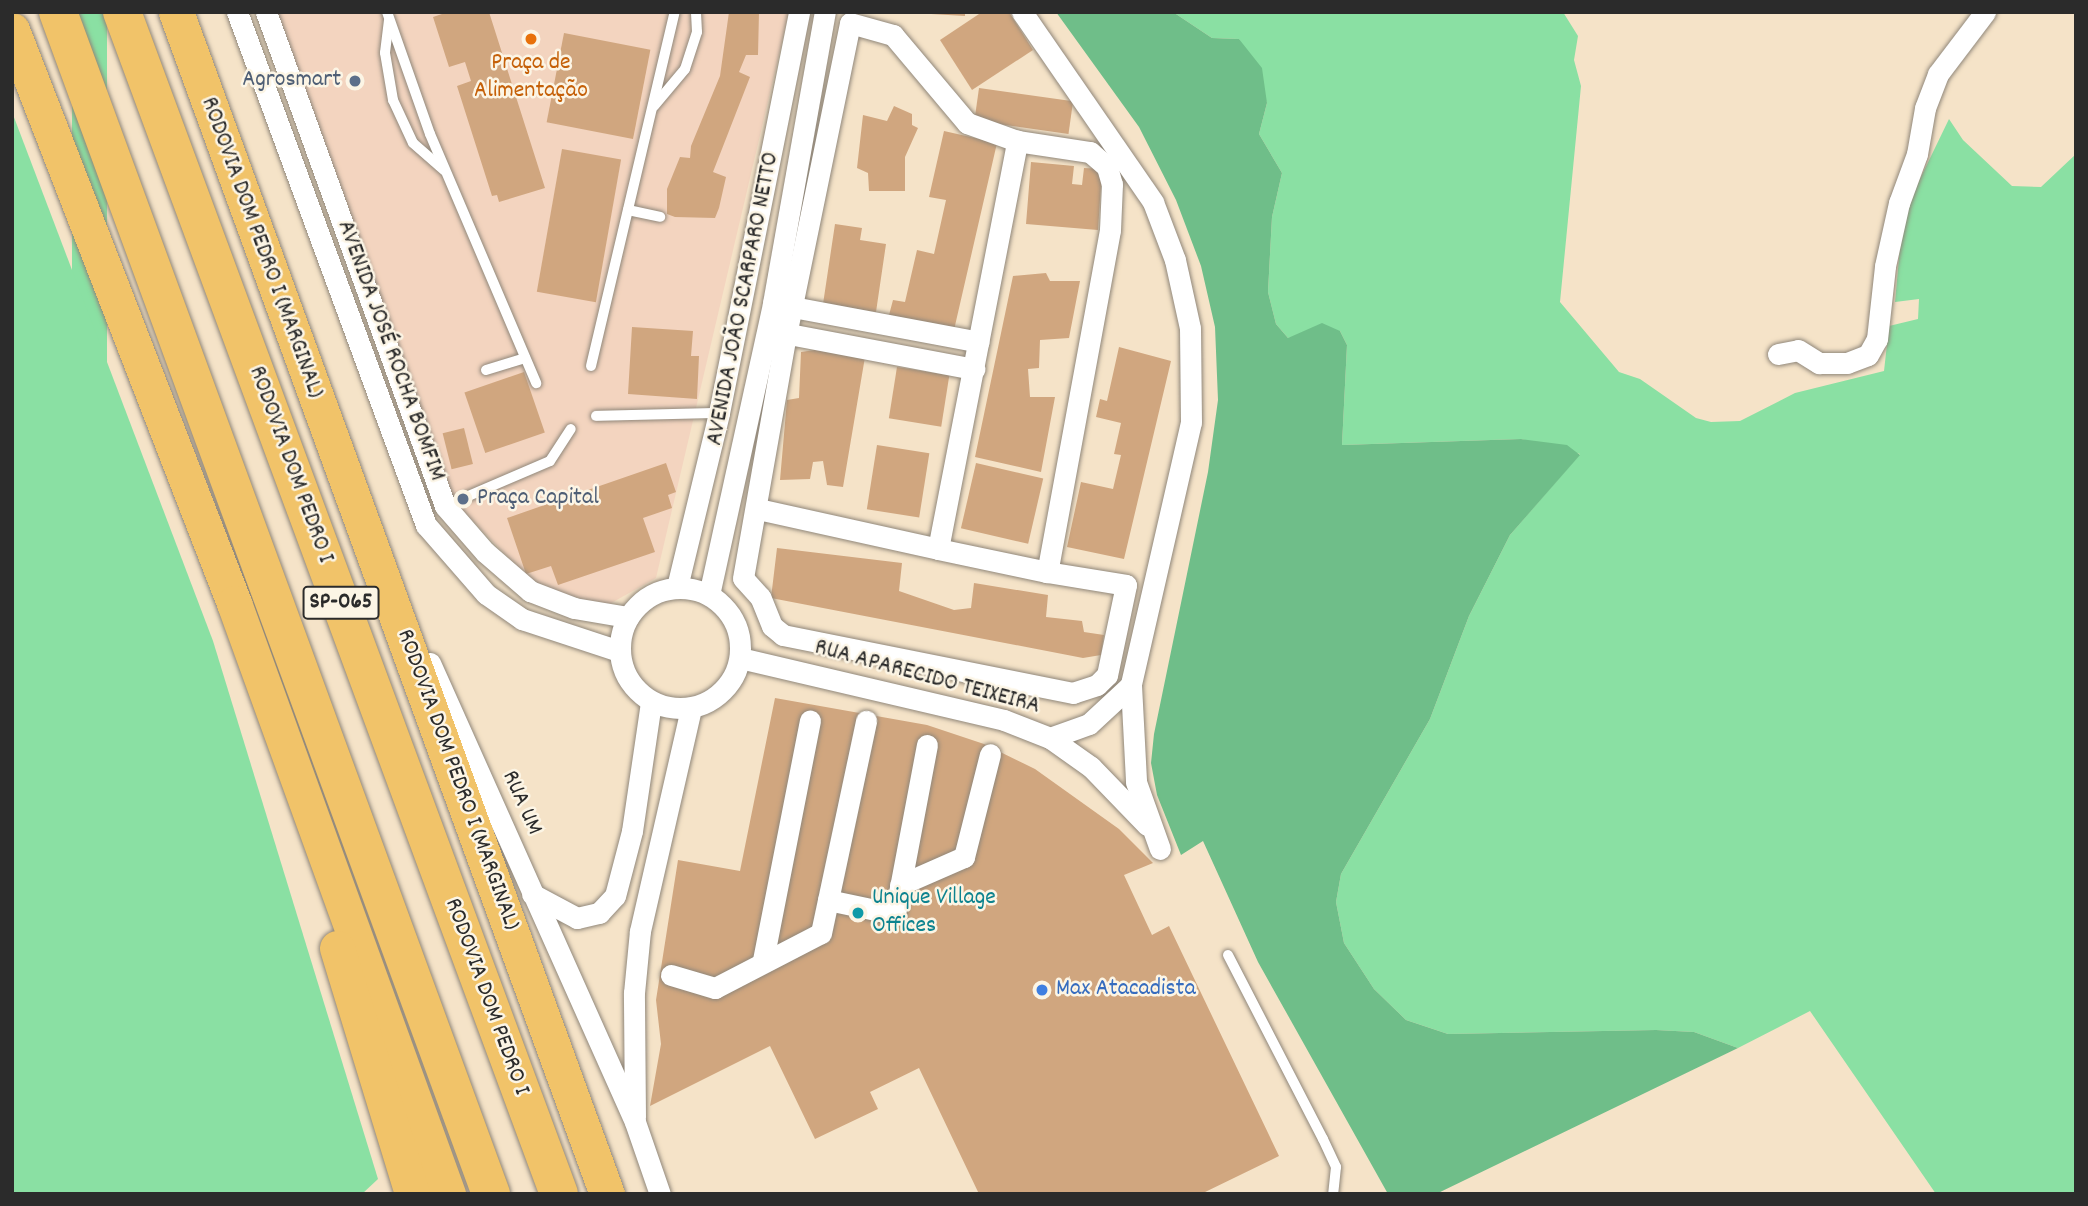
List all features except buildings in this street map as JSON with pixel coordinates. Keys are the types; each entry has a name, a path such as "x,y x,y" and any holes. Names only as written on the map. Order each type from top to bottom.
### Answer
{"highway":[{"path":"40,12 113,160"},
{"name":"SP-065","path":"58,12 491,1194"},
{"name":"RODOVIA DOM PEDRO I","path":"122,12 559,1194"},
{"name":"RODOVIA DOM PEDRO I (MARGINAL)","path":"176,12 607,1194"},
{"path":"12,30 234,603 448,1194"},
{"path":"234,603 412,1194"}],"street":[{"name":"AVENIDA JOSÉ ROCHA BOMFIM","path":"237,12 426,525 485,594 522,619 619,651"},
{"name":"AVENIDA JOSÉ ROCHA BOMFIM","path":"266,12 445,506 485,552 530,592 574,608 628,617"},
{"name":"AVENIDA JOÃO SCARPARO NETTO","path":"677,587 719,413 799,12"},
{"name":"AVENIDA JOÃO SCARPARO NETTO","path":"709,595 783,305 825,12"},
{"path":"1022,12 1153,202 1175,260 1190,328 1191,422 1131,685 1089,724 1050,738"},
{"path":"1778,354 1798,350 1819,363 1847,363 1868,355 1877,339 1885,266 1899,203 1917,153 1924,108 1938,74 1985,12"},
{"path":"979,342 783,305 850,23 893,35 967,123 1017,141 1090,152 1107,167 1112,184 1110,230 1047,572"},
{"path":"938,549 1017,141"},
{"path":"758,509 1047,572 1126,586 1107,675 1085,692 1073,693 783,635 772,626 760,597 743,578 741,567 758,509 777,332 974,369"},
{"name":"RUA UM","path":"329,435 635,1122 660,1194"},
{"path":"677,587 709,595 734,621 740,658 723,691 691,708 651,702 624,672 619,651 628,617 649,596 677,587"},
{"name":"RUA APARECIDO TEIXEIRA","path":"740,658 1004,720 1050,738 1091,767 1156,839 1135,771 1131,685"},
{"path":"532,894 577,918 599,913 615,896 632,831 651,702"},
{"path":"635,1122 634,993 640,931 691,708"},
{"path":"764,960 810,721"},
{"path":"671,975 715,988 764,960 821,933 866,721"},
{"path":"828,900 895,914 927,745"},
{"path":"900,885 964,857 990,754"}],"lane":[{"path":"591,366 675,12"},
{"path":"652,108 685,69 696,32 696,12"},
{"path":"388,15 446,171 536,383"},
{"path":"388,15 385,53 393,100 413,143 446,171"},
{"path":"628,210 660,217"},
{"path":"486,370 525,358"},
{"path":"596,416 719,413"},
{"path":"445,506 550,461 571,429"},
{"path":"1228,955 1332,1157 1336,1167 1333,1194"}],"shaded area":[{"path":"271,12 789,12 656,578 604,607 534,584 449,496"}],"green space":[{"path":"72,12 107,12 107,1194 72,1194"},
{"path":"1056,12 1173,12 1212,38 1239,39 1262,68 1267,103 1259,134 1282,173 1272,217 1268,292 1276,324 1288,338 1322,323 1340,331 1347,345 1342,445 1521,439 1567,445 1580,455 1510,535 1469,616 1430,719 1341,874 1336,902 1344,943 1374,989 1406,1020 1448,1034 1656,1030 1694,1032 1738,1048 1436,1194 1388,1194 1258,962 1203,841 1181,855 1157,795 1151,763 1154,734 1208,472 1218,400 1215,327 1201,266 1176,200 1139,127"},
{"path":"1173,12 1563,12 1578,36 1574,60 1581,86 1560,302 1619,372 1640,379 1696,418 1711,422 1740,421 1795,393 1884,371 1889,326 1918,319 1919,299 1895,302 1903,214 1949,119 1963,140 2012,186 2041,187 2076,154 2076,1194 1936,1194 1810,1011 1738,1048 1694,1032 1656,1030 1448,1034 1406,1020 1374,989 1344,943 1336,902 1341,874 1430,719 1469,616 1510,535 1580,454 1521,439 1342,445 1347,345 1340,331 1288,338 1276,324 1268,292 1272,217 1282,173 1259,134 1267,103 1239,39 1212,38"},
{"path":"12,112 213,641 378,1179 362,1194 12,1194"}],"place":[{"name":"Praça de Alimentação","path":"531,39"},
{"name":"Agrosmart","path":"355,81"},
{"name":"Praça Capital","path":"463,499"},
{"name":"Unique Village Offices","path":"858,913"},
{"name":"Max Atacadista","path":"1042,990"}]}
